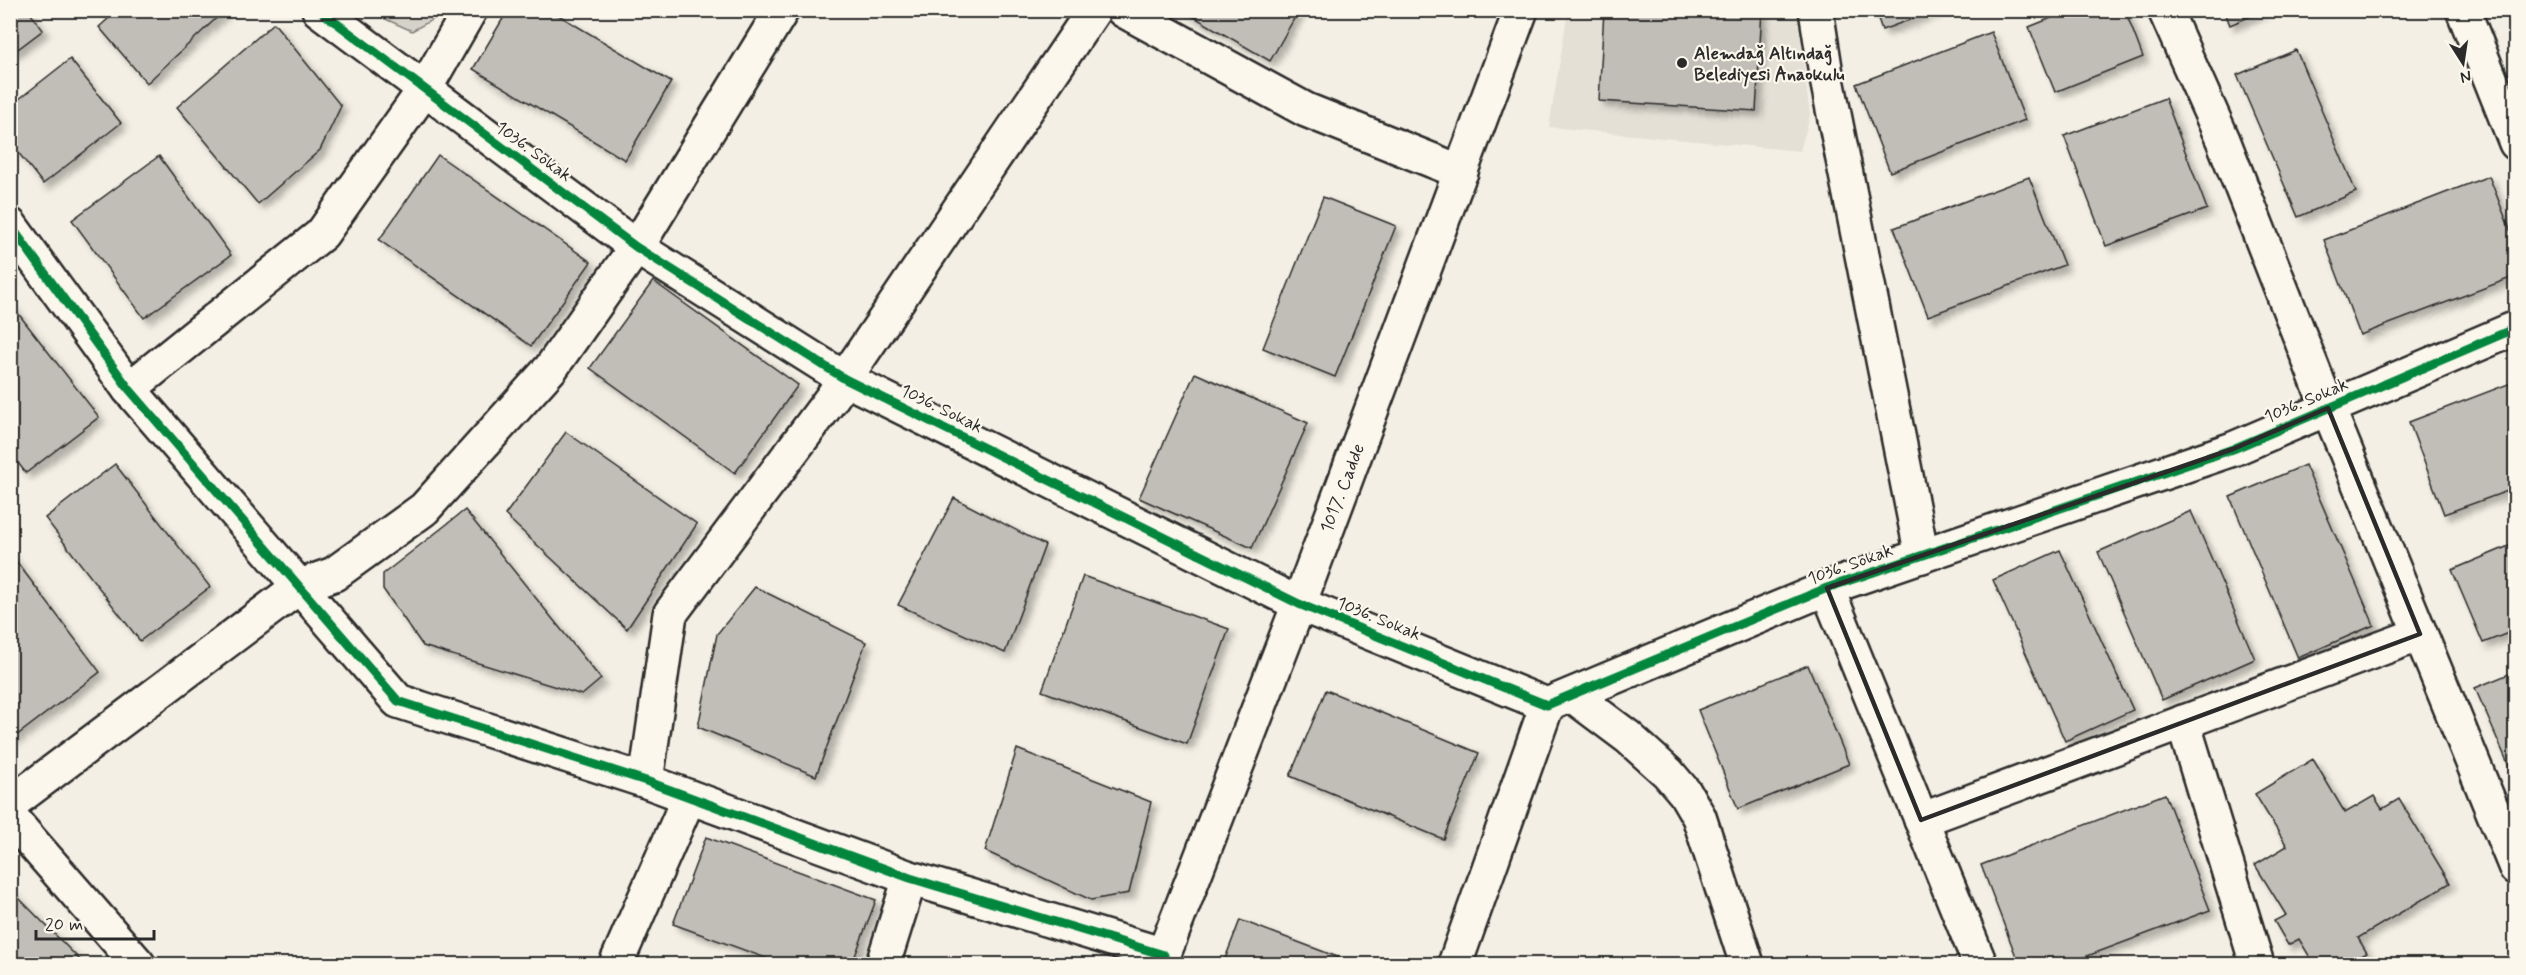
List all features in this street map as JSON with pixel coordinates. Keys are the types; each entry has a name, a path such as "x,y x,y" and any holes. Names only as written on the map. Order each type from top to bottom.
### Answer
{"street":[{"name":"1036. Sokak","path":"319,10 636,246 845,379 1299,604 1559,700 1827,588 2233,449 2516,328"},
{"path":"129,389 322,234 424,90 470,10"},
{"path":"10,804 300,586 334,574 424,509 550,368 636,246 782,10"},
{"path":"646,781 670,614 845,379 1094,10"},
{"path":"1124,10 1306,110 1461,172"},
{"name":"1017. Cadde","path":"1162,960 1299,604 1521,10"},
{"path":"1816,10 1826,74 1922,556"},
{"path":"2165,10 2223,140 2328,408 2516,868"},
{"path":"2463,10 2516,143"},
{"path":"10,225 129,389 398,701 646,781 910,878 1162,960"},
{"path":"1827,588 1980,964"},
{"path":"1921,820 2420,634"},
{"path":"1455,964 1559,700 1628,737 1668,773 1685,793 1699,817 1747,964"},
{"path":"2183,722 2257,964"},
{"path":"616,964 689,796"},
{"path":"10,818 138,964"},
{"path":"884,964 910,878"}],"highlighted area":[{"path":"2328,408 2420,634 1921,820 1827,588 2233,449"}],"shaded area":[{"path":"372,11 442,11 439,16 412,31"},
{"name":"Alemdağ Altındağ Belediyesi Anaokulu","path":"1568,11 1797,11 1810,116 1800,151 1549,127"}],"building":[{"path":"10,10 28,10 43,30 10,55"},
{"path":"118,10 225,10 147,83 99,27"},
{"path":"508,10 550,10 671,82 625,160 473,69"},
{"path":"1182,10 1299,10 1270,61"},
{"path":"1604,10 1657,10 1715,15 1715,10 1762,10 1756,111 1599,101"},
{"path":"1875,10 1936,10 1882,30"},
{"path":"2071,10 2125,10 2143,57 2055,92 2029,27"},
{"path":"2224,10 2265,10 2230,25"},
{"path":"274,23 341,106 320,150 258,204 177,107"},
{"path":"1991,32 2025,120 1890,172 1856,84"},
{"path":"2296,50 2356,192 2298,217 2237,75"},
{"path":"70,59 121,123 43,184 10,142 10,106"},
{"path":"2165,98 2207,209 2106,246 2064,136"},
{"path":"438,155 591,262 531,346 379,240"},
{"path":"159,156 231,255 144,318 72,220"},
{"path":"2489,176 2516,245 2516,276 2360,335 2324,240"},
{"path":"2029,177 2064,265 1928,316 1894,228"},
{"path":"1323,197 1396,226 1335,377 1263,348"},
{"path":"653,281 798,385 735,473 590,368"},
{"path":"10,303 99,417 26,473 10,453"},
{"path":"1195,373 1308,423 1252,548 1139,498"},
{"path":"2516,381 2516,488 2444,514 2409,422"},
{"path":"566,432 697,524 627,629 505,515"},
{"path":"115,464 210,587 140,641 45,518"},
{"path":"2305,465 2374,625 2298,658 2230,497"},
{"path":"954,498 1045,545 1005,653 898,605"},
{"path":"465,510 601,679 582,695 423,646 383,589 383,574"},
{"path":"2191,511 2255,659 2162,700 2098,552"},
{"path":"2516,543 2516,630 2483,643 2452,570"},
{"path":"2060,550 2133,710 2065,741 1993,580"},
{"path":"10,553 100,672 12,739 10,737"},
{"path":"1083,576 1229,629 1187,744 1042,691"},
{"path":"755,587 866,642 816,776 698,727 717,634"},
{"path":"1808,665 1849,764 1738,809 1698,710"},
{"path":"2516,671 2516,782 2475,688"},
{"path":"1326,690 1479,753 1443,839 1290,776"},
{"path":"1017,749 1151,802 1129,893 1091,900 985,851"},
{"path":"2313,759 2345,813 2374,796 2382,809 2399,799 2450,883 2358,938 2367,953 2347,964 2314,964 2299,939 2288,945 2274,921 2286,915 2255,865 2287,846 2255,794"},
{"path":"2165,794 2210,910 2066,964 2019,964 1981,865"},
{"path":"706,837 876,900 852,964 782,964 673,924"},
{"path":"10,889 84,964 10,964"},
{"path":"1240,920 1356,964 1223,964"}],"cycle path":[{"path":"319,10 636,247 845,379 1299,604 1547,705 1827,588 2233,449 2516,328"},
{"path":"10,225 129,389 398,701 646,781 910,878 1164,955"}],"place":[{"name":"Alemdağ Altındağ Belediyesi Anaokulu","path":"1682,63"}]}
